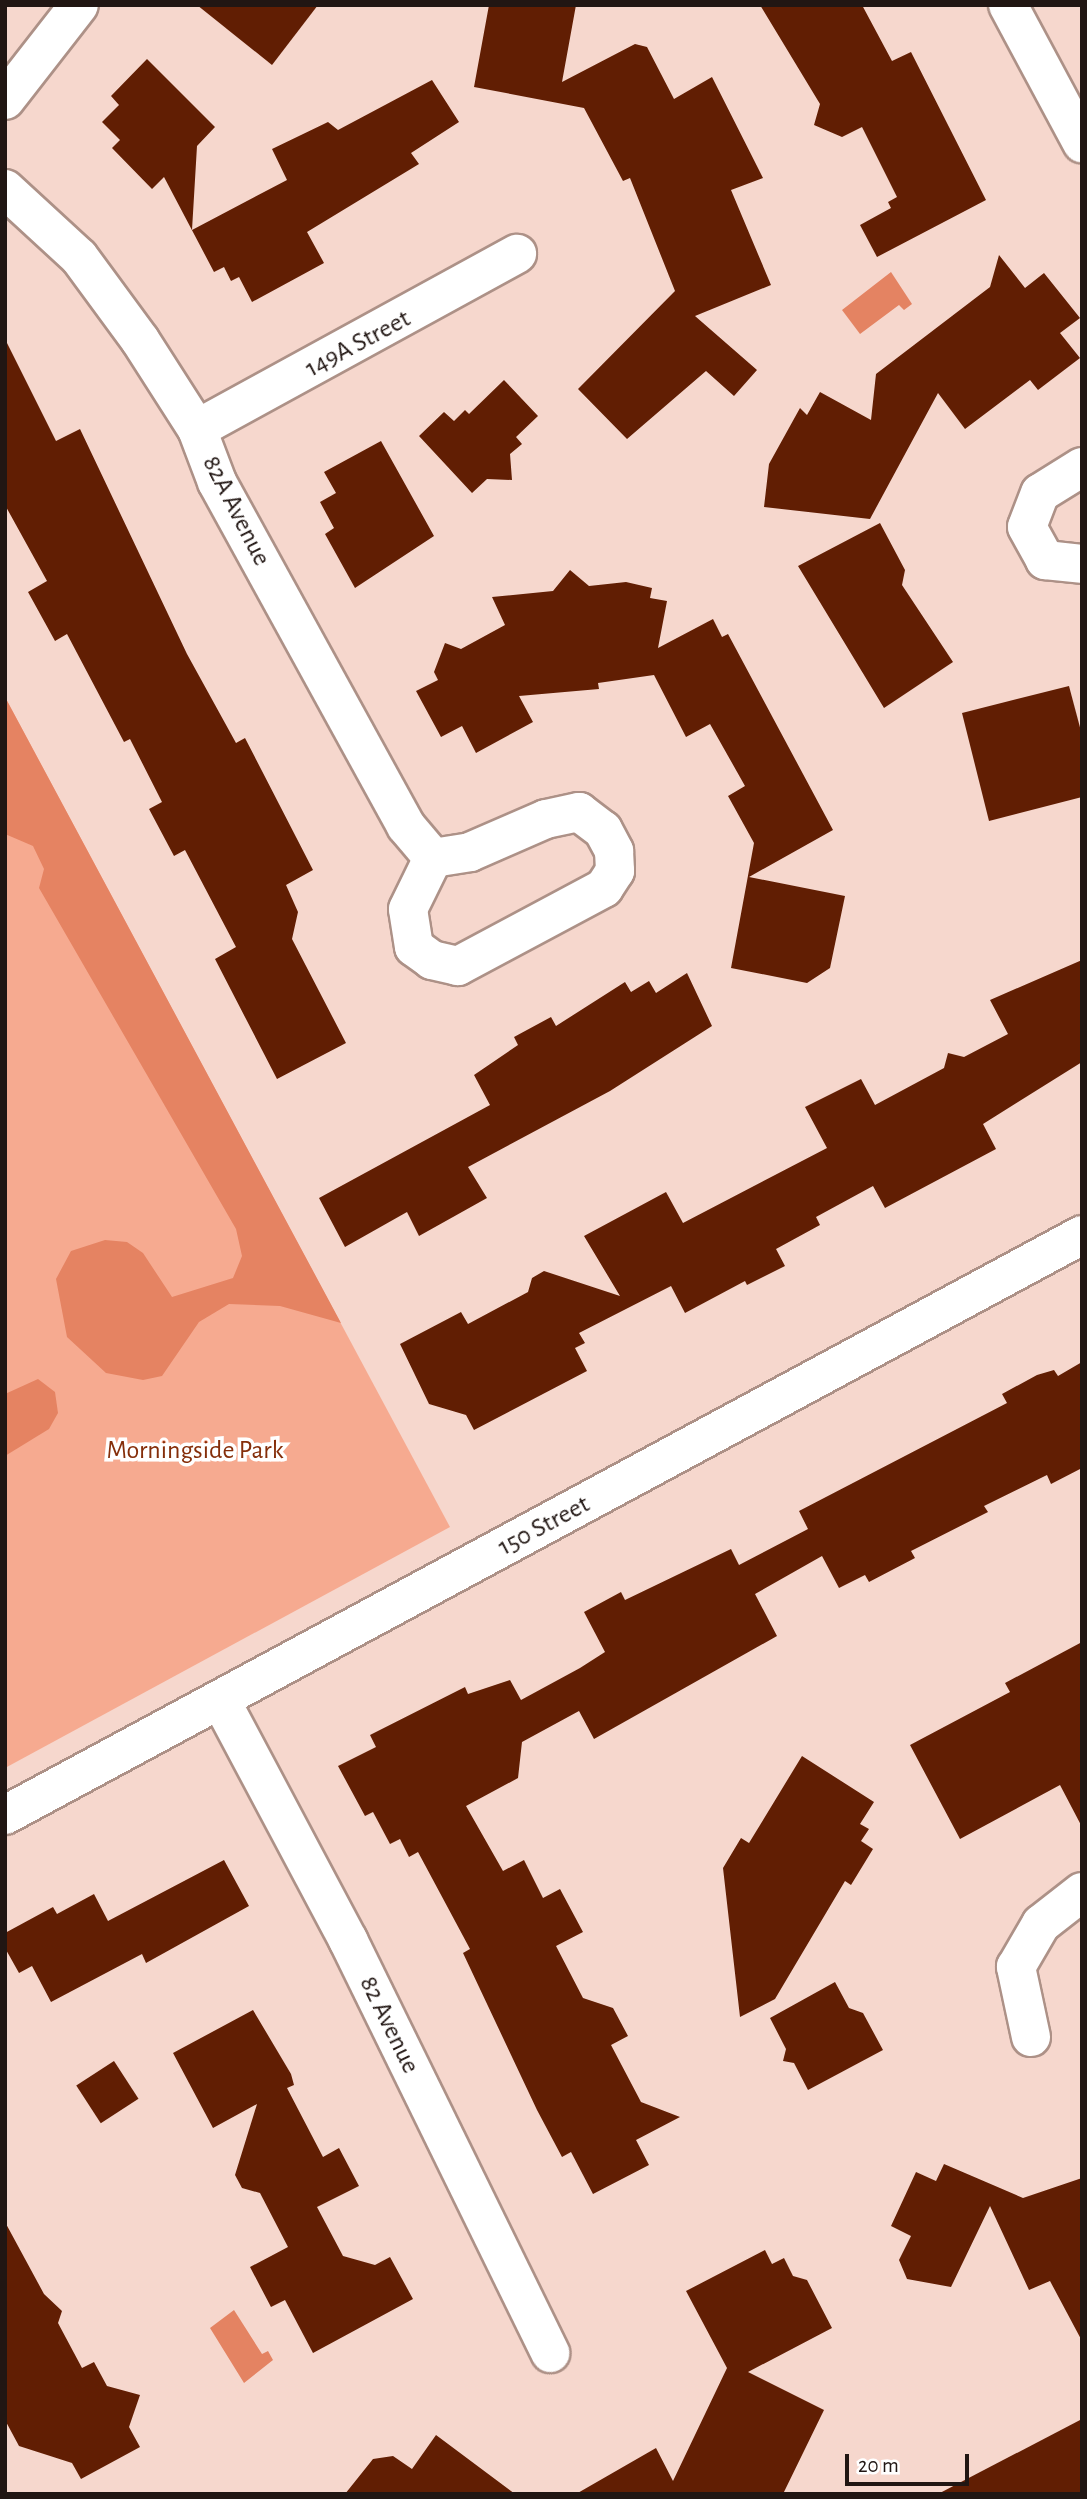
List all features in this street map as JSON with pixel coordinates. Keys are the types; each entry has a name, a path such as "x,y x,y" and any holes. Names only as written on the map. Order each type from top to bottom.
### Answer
{"street":[{"path":"5,100 79,5"},
{"path":"1008,5 1082,142"},
{"name":"82A Avenue","path":"5,190 51,226 111,295 197,429 217,482 393,802 433,858"},
{"name":"149A Street","path":"197,429 517,254"},
{"path":"1082,467 1040,493 1027,519 1031,542 1045,560 1082,564"},
{"path":"579,812 609,838 615,864 604,888 458,966 422,955 407,935 408,909 433,858 470,852 545,819 579,812"},
{"name":"150 Street","path":"5,1815 1082,1235"},
{"name":"82 Avenue","path":"221,1701 353,1950 550,2353"},
{"path":"1031,2037 1016,1967 1041,1924 1082,1892"}],"green space":[{"name":"Morningside Park","path":"5,697 450,1527 5,1768"}],"shaded area":[{"path":"891,272 912,304 904,310 899,305 860,334 842,310"},
{"path":"5,697 341,1323 280,1306 229,1304 199,1322 162,1376 143,1380 106,1373 67,1337 56,1279 71,1251 105,1240 127,1242 143,1253 172,1297 233,1278 242,1256 236,1229 39,888 44,869 33,846 5,834"},
{"path":"38,1379 55,1392 58,1413 49,1429 5,1456 5,1394"},
{"path":"234,2310 262,2354 268,2351 273,2360 244,2383 210,2328"}],"building":[{"path":"197,5 318,5 272,65"},
{"path":"489,5 576,5 562,82 635,44 647,47 674,99 712,77 763,178 731,190 771,285 695,316 757,370 734,396 706,371 627,439 578,389 675,291 630,178 623,181 584,108 474,87"},
{"path":"760,5 862,5 892,61 911,52 986,200 877,257 860,225 891,208 888,202 897,197 862,127 842,137 814,125 820,104"},
{"path":"147,59 215,127 197,146 192,230 287,180 272,149 328,122 338,130 432,80 459,122 411,153 419,164 307,232 324,263 252,302 239,277 231,281 224,267 214,272 164,177 152,189 112,148 120,140 102,122 119,105 111,96"},
{"path":"999,255 1025,288 1044,273 1080,318 1060,333 1080,358 1038,390 1030,380 965,429 938,393 870,519 764,507 769,464 800,408 807,415 820,392 871,420 876,374 990,287"},
{"path":"5,339 56,441 80,429 187,654 236,743 245,738 313,870 286,885 298,912 292,939 346,1043 277,1079 215,959 236,947 185,850 174,856 149,809 162,802 130,739 124,742 67,634 55,641 28,592 47,581 5,505"},
{"path":"504,380 538,416 516,437 522,444 510,454 512,480 487,479 472,493 419,436 444,412 454,421 465,410 469,414"},
{"path":"381,441 434,536 355,588 325,534 334,528 320,502 336,493 324,472"},
{"path":"880,523 905,570 902,585 953,662 884,708 798,566"},
{"path":"570,570 589,586 626,582 652,588 650,598 667,601 658,648 713,619 722,637 728,634 833,830 749,877 845,896 830,968 807,983 731,968 754,843 728,796 745,786 710,724 686,737 654,675 598,683 599,689 519,696 533,722 476,753 462,726 441,737 416,691 438,680 434,672 445,643 461,649 505,625 492,597 553,591"},
{"path":"1069,686 1082,735 1082,797 989,821 962,713"},
{"path":"1082,960 1082,1062 983,1124 996,1149 885,1208 873,1186 816,1217 820,1225 776,1249 785,1266 747,1285 745,1281 685,1313 671,1286 579,1333 585,1343 575,1348 587,1371 474,1430 466,1415 429,1404 400,1344 461,1312 468,1324 528,1292 532,1278 544,1271 620,1296 584,1236 666,1192 683,1223 827,1148 805,1107 861,1079 875,1105 944,1068 948,1053 964,1057 1008,1034 990,1000"},
{"path":"687,973 712,1026 610,1091 468,1167 487,1198 419,1236 407,1212 345,1247 319,1198 490,1105 474,1075 518,1045 514,1037 551,1017 556,1026 625,982 631,992 649,981 656,993"},
{"path":"1082,1362 1082,1468 1051,1484 1047,1475 984,1506 988,1512 911,1551 915,1558 869,1582 865,1575 839,1588 822,1556 755,1594 777,1636 594,1739 579,1711 522,1742 518,1778 466,1806 503,1871 524,1860 543,1898 560,1889 583,1932 556,1946 583,1998 613,2008 628,2036 611,2045 641,2102 680,2117 636,2140 649,2165 593,2194 571,2152 562,2157 537,2110 463,1953 470,1949 418,1852 409,1857 400,1839 390,1844 373,1812 365,1816 338,1766 376,1747 370,1735 465,1687 468,1694 510,1680 521,1700 580,1668 605,1652 584,1612 621,1592 625,1600 731,1549 739,1565 808,1529 799,1511 1007,1403 1002,1394 1037,1375 1054,1370 1058,1376"},
{"path":"1082,1642 1082,1827 1060,1785 960,1839 910,1745 1010,1692 1005,1683"},
{"path":"802,1756 874,1802 860,1824 869,1829 861,1841 873,1849 851,1885 845,1881 775,1999 740,2017 723,1868 741,1838 749,1843"},
{"path":"224,1860 249,1906 146,1963 142,1954 51,2002 32,1966 19,1973 5,1948 5,1933 53,1907 57,1914 94,1894 108,1921"},
{"path":"835,1982 849,2008 863,2013 883,2050 808,2090 794,2063 783,2061 786,2049 770,2018"},
{"path":"253,2010 291,2074 294,2085 287,2088 323,2157 339,2148 359,2186 317,2207 343,2256 375,2265 390,2257 413,2299 313,2353 285,2300 271,2307 250,2267 288,2247 260,2193 242,2188 235,2175 257,2104 213,2128 173,2053"},
{"path":"114,2061 139,2099 101,2123 76,2086"},
{"path":"944,2164 1023,2198 1082,2178 1082,2341 1050,2281 1029,2290 990,2206 951,2287 907,2279 899,2260 911,2236 891,2226 916,2172 936,2181"},
{"path":"5,2222 44,2294 62,2311 58,2323 82,2368 94,2362 107,2386 140,2395 129,2427 140,2447 81,2479 72,2463 19,2446 5,2420"},
{"path":"765,2250 772,2264 784,2258 793,2276 807,2280 832,2328 748,2372 824,2410 783,2494 576,2494 656,2448 673,2481 727,2368 686,2291"},
{"path":"1082,2419 1082,2494 938,2494"},
{"path":"436,2435 515,2494 345,2494 373,2459 393,2456 412,2469"}]}
